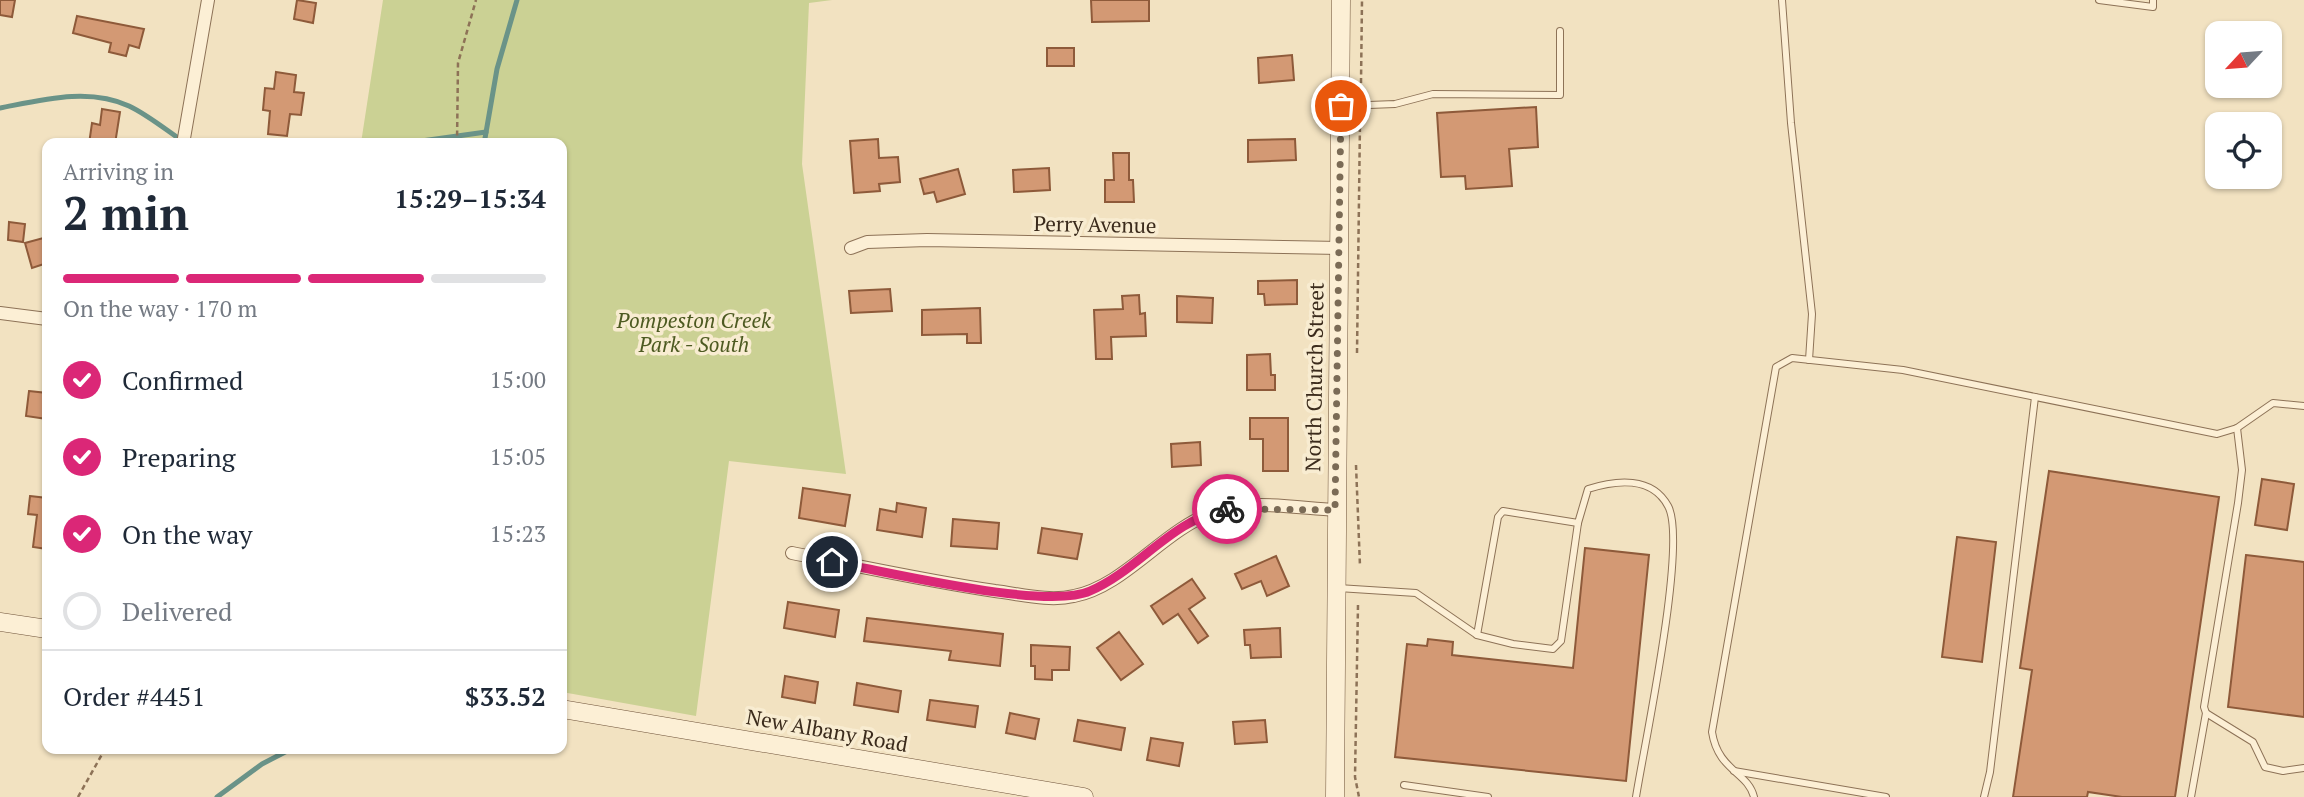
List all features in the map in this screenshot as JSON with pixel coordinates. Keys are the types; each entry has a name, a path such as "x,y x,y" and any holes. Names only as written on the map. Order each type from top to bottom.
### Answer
{"main road":[{"name":"North Church Street","path":"1335,797 1338,588 1335,510 1341,0"},
{"path":"0,622 42,628"},
{"name":"New Albany Road","path":"567,710 1084,797"}],"street":[{"path":"184,138 208,0"},
{"name":"Perry Avenue","path":"851,248 867,242 927,240 1340,248"},
{"path":"0,313 42,318"},
{"path":"792,554 1031,596 1073,597 1104,583 1185,525 1217,510 1249,507 1335,510"}],"lane":[{"path":"1782,0 1812,314 1809,360"},
{"path":"2099,0 2152,6 2153,0"},
{"path":"1341,106 1395,104 1433,94 1560,95 1560,31"},
{"path":"1754,797 1734,771 1720,759 1712,733 1770,385 1776,368 1792,358 1903,370 2217,434 2237,428 2273,403 2304,406"},
{"path":"1984,797 1990,772 2035,397"},
{"path":"2191,797 2242,470 2237,428"},
{"path":"1338,588 1416,593 1478,635 1513,644 1553,649 1561,641 1578,523 1588,489 1616,480 1657,491 1670,508 1674,552 1636,797"},
{"path":"1478,635 1497,517 1503,511 1578,523"},
{"path":"2206,713 2253,742 2265,767 2283,771 2304,768"},
{"path":"1734,771 1886,797"},
{"path":"1404,785 1488,797"}],"path":[{"path":"457,138 458,63 476,0"},
{"path":"1361,83 1362,0"},
{"path":"1357,363 1360,122"},
{"path":"1356,459 1360,566"},
{"path":"1358,605 1355,777 1359,797"},
{"path":"78,797 102,754"}],"green space":[{"name":"Pompeston Creek Park - South","path":"383,0 832,0 809,3 802,164 846,474 729,461 696,716 567,693 567,138 362,138"}],"building":[{"path":"0,0 15,0 12,17 0,15"},
{"path":"297,0 316,3 313,23 294,19"},
{"path":"1091,0 1149,0 1149,21 1092,22"},
{"path":"77,16 144,29 139,48 129,45 126,56 109,52 111,43 73,33"},
{"path":"1047,48 1074,48 1074,66 1047,66"},
{"path":"1292,55 1294,80 1259,83 1258,58"},
{"path":"276,72 296,75 294,92 304,93 301,115 290,114 287,136 268,134 270,111 263,110 265,88 274,89"},
{"path":"1536,107 1538,147 1509,149 1512,186 1466,189 1465,176 1441,177 1437,113"},
{"path":"102,109 120,112 116,138 90,138 92,123 100,125"},
{"path":"878,139 879,158 898,157 900,182 879,184 880,191 854,193 850,141"},
{"path":"1295,139 1296,160 1248,162 1248,140"},
{"path":"1113,153 1129,153 1129,180 1133,180 1134,202 1105,202 1105,180 1114,180"},
{"path":"1049,168 1050,190 1014,192 1013,170"},
{"path":"958,169 965,194 937,202 934,192 924,194 920,179"},
{"path":"9,222 25,224 23,242 8,240"},
{"path":"42,238 42,265 32,268 25,243"},
{"path":"1297,280 1297,304 1265,305 1264,294 1258,294 1258,281"},
{"path":"890,289 892,311 851,313 849,291"},
{"path":"1139,295 1140,314 1145,313 1146,336 1111,337 1112,359 1096,359 1094,310 1123,309 1122,296"},
{"path":"1177,296 1213,298 1212,323 1177,322"},
{"path":"980,308 981,343 967,343 967,334 922,335 922,310"},
{"path":"1270,354 1275,390 1247,390 1247,355"},
{"path":"29,391 42,392 42,418 26,416"},
{"path":"1250,418 1288,418 1288,471 1263,471 1263,439 1250,439"},
{"path":"1200,442 1201,465 1172,467 1171,444"},
{"path":"2049,471 2219,497 2175,797 2122,797 2088,792 2087,797 2013,797 2032,670 2020,668"},
{"path":"2262,479 2294,484 2287,530 2255,525"},
{"path":"803,488 850,495 845,526 799,518"},
{"path":"30,496 42,497 42,548 33,547 37,515 28,514"},
{"path":"897,503 926,508 922,537 877,530 880,509 896,512"},
{"path":"953,519 999,523 997,549 951,546"},
{"path":"1042,528 1082,534 1077,559 1038,553"},
{"path":"1957,537 1996,542 1982,662 1942,657"},
{"path":"1585,548 1649,555 1626,781 1395,757 1407,644 1427,646 1428,639 1453,642 1452,655 1573,668"},
{"path":"2246,555 2304,562 2304,717 2228,707"},
{"path":"1276,556 1289,586 1267,596 1261,581 1242,589 1235,574"},
{"path":"1192,579 1205,598 1189,609 1208,636 1198,643 1178,614 1163,624 1151,606"},
{"path":"788,602 839,610 835,637 784,628"},
{"path":"867,618 1003,634 1000,666 949,660 951,651 864,641"},
{"path":"1280,628 1281,657 1251,658 1250,645 1245,645 1244,630"},
{"path":"1119,632 1143,664 1121,680 1097,648"},
{"path":"1031,645 1070,647 1069,670 1052,670 1052,680 1035,679 1035,666 1031,666"},
{"path":"785,676 818,682 815,703 782,697"},
{"path":"857,683 901,691 898,712 854,705"},
{"path":"930,700 978,706 975,727 927,720"},
{"path":"1010,713 1039,719 1035,739 1006,733"},
{"path":"1078,720 1125,728 1121,750 1074,741"},
{"path":"1265,720 1267,742 1235,744 1233,722"},
{"path":"1151,738 1183,743 1179,766 1147,760"}],"waterway":[{"path":"485,138 497,69 517,0"},
{"path":"0,108 65,97 98,97 129,106 178,138"},
{"path":"443,138 486,132"},
{"path":"217,797 262,764 281,754"}],"way so far":[{"path":"1227,509 1267,507 1335,510 1341,106"}],"route":[{"path":"832,562 1031,596 1073,597 1090,592 1104,583 1185,525 1217,510 1227,509"}]}
